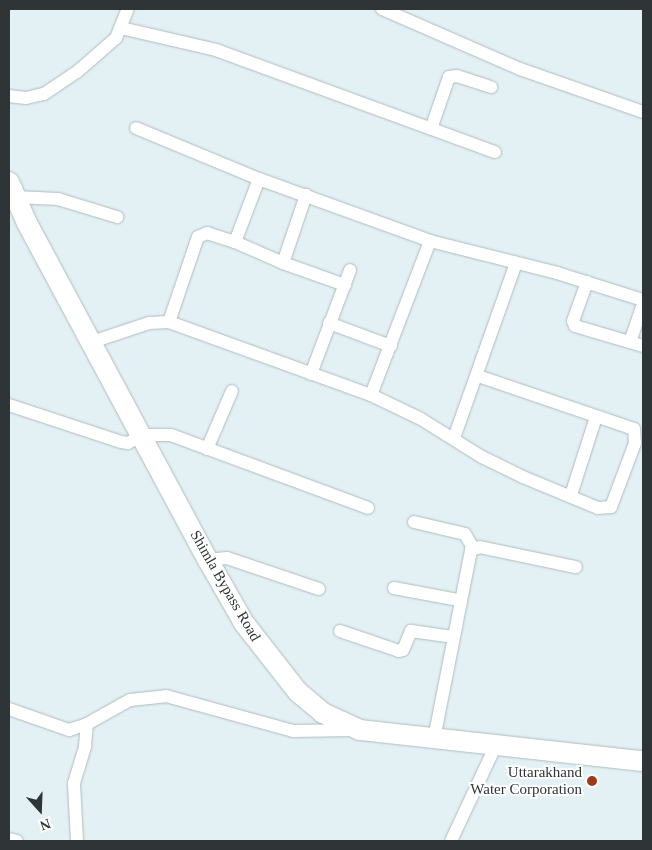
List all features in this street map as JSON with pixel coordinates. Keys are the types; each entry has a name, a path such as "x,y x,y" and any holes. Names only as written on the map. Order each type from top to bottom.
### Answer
{"highway":[{"name":"Shimla Bypass Road","path":"12,189 208,560 244,623 298,692 323,713 360,730 643,761"}],"street":[{"path":"9,96 26,98 44,94 106,48 122,28 128,9"},
{"path":"382,9 520,69 643,112"},
{"path":"122,28 216,50 495,152"},
{"path":"431,129 449,77 457,76 491,87"},
{"path":"136,128 259,179 430,241 516,262 643,300"},
{"path":"234,242 259,179"},
{"path":"12,189 58,199 117,217"},
{"path":"283,263 306,195"},
{"path":"169,322 198,237 208,233 345,285"},
{"path":"371,395 430,241"},
{"path":"454,438 478,376 516,262"},
{"path":"311,374 350,270"},
{"path":"587,282 573,321 575,326 643,346"},
{"path":"630,342 643,304"},
{"path":"92,342 149,323 169,322 371,395 454,438 496,464 598,508 610,507 635,443 634,429 478,376"},
{"path":"329,323 391,346"},
{"path":"207,449 232,391"},
{"path":"9,406 121,442 128,443 143,435 164,434 368,508"},
{"path":"571,495 596,417"},
{"path":"414,522 465,534 473,548 460,600 434,739"},
{"path":"473,548 576,567"},
{"path":"208,560 227,558 319,589"},
{"path":"394,588 460,600"},
{"path":"340,631 399,650 404,650 410,631 453,637"},
{"path":"9,709 69,730 87,724 130,700 166,696 293,730 360,730"},
{"path":"76,841 74,783 85,746 87,724"},
{"path":"451,841 496,745"},
{"path":"9,839 17,841"}],"place":[{"name":"Uttarakhand Water Corporation","path":"592,781"}]}
